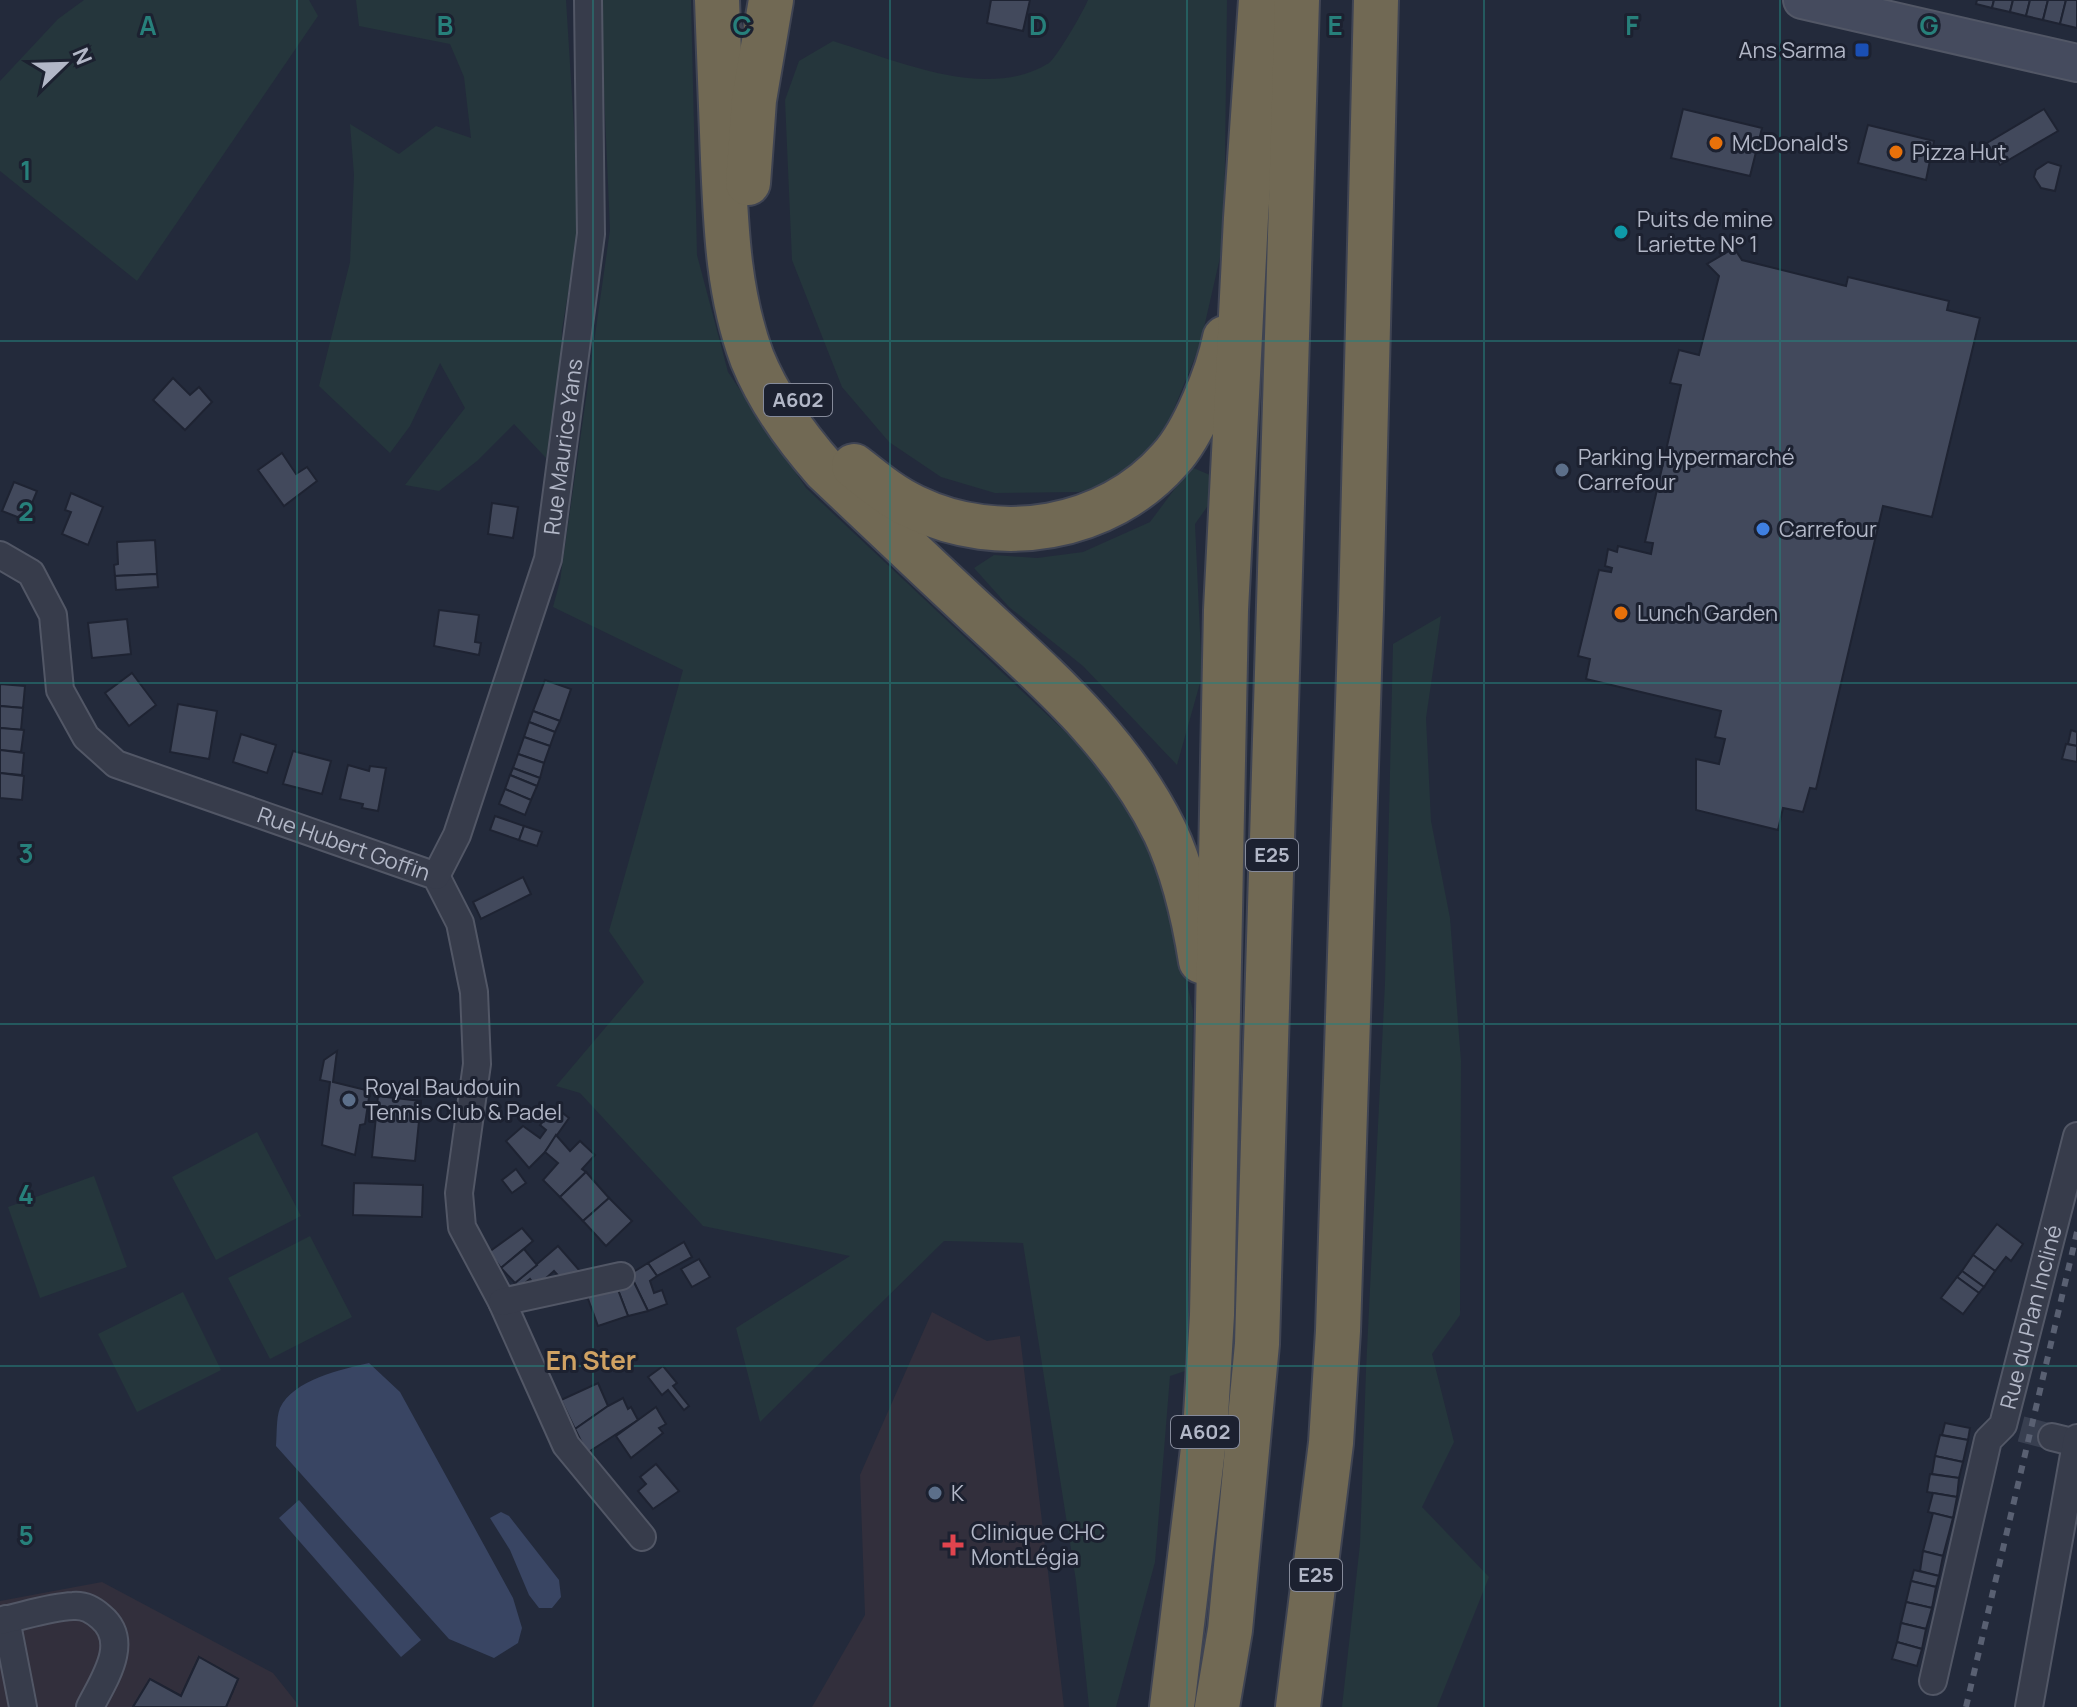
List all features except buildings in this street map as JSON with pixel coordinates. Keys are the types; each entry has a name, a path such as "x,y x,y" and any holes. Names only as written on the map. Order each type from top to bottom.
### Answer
{"highway":[{"name":"A602","path":"717,0 727,251 732,285 752,358 767,390 794,434 825,470 1059,689 1108,743 1144,792 1166,834 1194,919 1208,998 1209,1076 1215,1154 1212,1315 1205,1432 1172,1707"},
{"name":"A602","path":"771,0 754,100 747,206 749,258 764,322 798,401 848,462 886,492 915,508 987,530 1024,530 1088,516 1120,501 1150,480 1172,457 1209,389 1222,352 1246,218 1261,0"},
{"name":"E25","path":"1217,1707 1230,1630 1257,1344 1297,0"},
{"name":"E25","path":"1298,1707 1331,1443 1338,1331 1376,0"},
{"path":"1215,1154 1226,610 1246,218"}],"main road":[{"path":"1824,3 2077,63"}],"street":[{"name":"Rue Maurice Yans","path":"436,876 457,835 548,559 591,234 588,0"},
{"name":"Rue Hubert Goffin","path":"0,555 31,573 53,615 60,690 86,737 116,764 436,876 460,923 474,992 477,1064 459,1193 462,1227 502,1302 566,1445 642,1537"},
{"name":"Rue du Plan Incliné","path":"1933,1681 1988,1440 2012,1427 2077,1136"},
{"path":"502,1302 621,1276"},
{"path":"2029,1707 2068,1439"},
{"path":"23,1707 3,1620 75,1605 92,1609 106,1621 114,1638 114,1657 90,1707"}],"shaded area":[{"path":"84,0 309,0 318,16 137,281 0,171 0,81 58,19"},
{"path":"356,0 566,0 580,223 562,329 560,392 546,458 514,424 477,461 439,491 405,485 465,408 440,363 410,426 390,453 319,386 350,262 354,175 350,124 399,154 436,126 471,138 464,77 450,44 359,26"},
{"path":"600,0 691,0 697,255 728,372 806,488 1108,772 1166,885 1193,1011 1188,1370 1170,1376 1155,1562 1116,1707 1089,1707 1076,1581 1023,1243 944,1241 760,1422 736,1328 850,1256 703,1226 580,1093 556,1086 644,982 609,931 683,670 553,607 560,581 610,230"},
{"path":"1088,0 1227,0 1224,240 1200,345 1165,431 1121,481 1079,492 995,493 941,477 889,442 842,387 792,260 785,100 799,61 833,41 941,74 998,79 1025,74 1053,59"},
{"path":"1191,467 1210,475 1217,493 1195,524 1202,676 1177,765 1083,666 1009,607 974,568 994,555 1037,558 1083,552 1150,522"},
{"path":"1441,616 1426,718 1431,821 1450,918 1461,1061 1460,1315 1432,1354 1454,1442 1422,1507 1489,1577 1437,1707 1342,1707 1360,1544 1385,983 1393,644"},
{"path":"257,1132 301,1216 216,1260 172,1177"},
{"path":"94,1176 127,1267 40,1298 8,1207"},
{"path":"310,1236 352,1317 270,1359 228,1278"},
{"path":"183,1292 221,1370 137,1412 98,1334"},
{"name":"Clinique CHC MontLégia","path":"932,1312 987,1341 1020,1336 1064,1707 812,1707 865,1615 860,1475"},
{"path":"102,1582 273,1673 300,1707 0,1707 0,1601"}],"water":[{"path":"369,1363 400,1392 513,1598 522,1628 518,1643 494,1658 449,1639 276,1446 277,1422 286,1398 319,1377"},
{"path":"299,1500 421,1640 401,1657 279,1518"},
{"path":"501,1512 509,1516 559,1580 561,1597 552,1608 539,1608 529,1595 510,1550 490,1518"}],"tunnel":[{"path":"2021,1429 2052,1437"}],"railway":[{"path":"1966,1707 2077,1232"}],"place":[{"name":"Ans Sarma","path":"1862,50"},
{"name":"McDonald's","path":"1716,143"},
{"name":"Pizza Hut","path":"1896,152"},
{"name":"Puits de mine Lariette N° 1","path":"1621,232"},
{"name":"Parking Hypermarché Carrefour","path":"1562,470"},
{"name":"Carrefour","path":"1763,529"},
{"name":"Lunch Garden","path":"1621,613"},
{"name":"Royal Baudouin Tennis Club & Padel","path":"349,1100"},
{"name":"K","path":"935,1493"},
{"name":"Clinique CHC MontLégia","path":"953,1545"}],"district":[{"name":"En Ster","path":"591,1361"}]}
